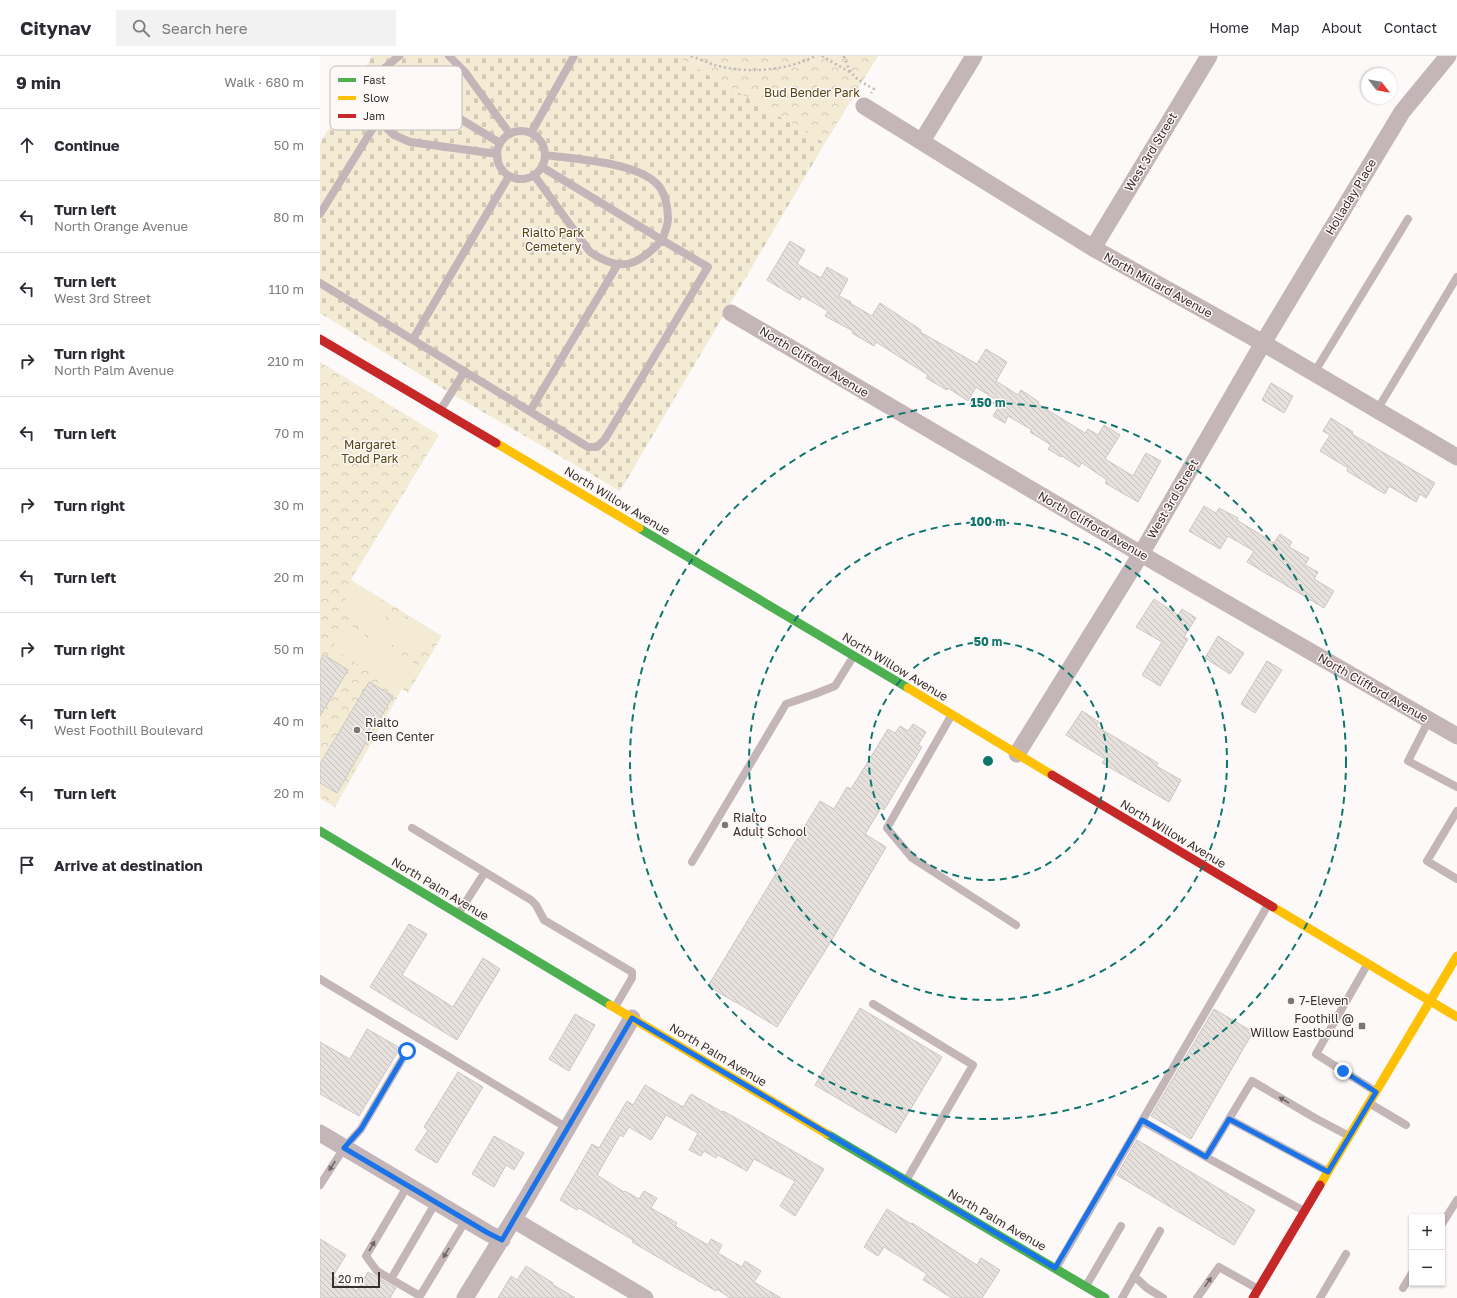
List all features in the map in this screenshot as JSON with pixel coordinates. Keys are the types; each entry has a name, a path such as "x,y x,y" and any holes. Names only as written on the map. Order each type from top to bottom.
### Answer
{"street":[{"path":"922,141 974,56"},
{"name":"West 3rd Street","path":"1092,248 1209,56"},
{"name":"Holladay Place","path":"1263,343 1402,112 1448,56"},
{"name":"North Millard Avenue","path":"864,106 1092,248 1263,343 1457,457"},
{"name":"North Clifford Avenue","path":"731,313 1141,554 1457,736"},
{"name":"North Willow Avenue","path":"320,339 1457,1017"},
{"name":"West 3rd Street","path":"1017,754 1141,554 1263,343"},
{"name":"North Palm Avenue","path":"320,831 614,1008 1055,1268 1101,1297"},
{"path":"1253,1298 1457,956"},
{"path":"465,1298 514,1220 632,1018"},
{"path":"320,1133 502,1240"},
{"path":"514,1220 645,1298"}],"lane":[{"path":"387,66 399,56"},
{"path":"449,56 458,66"},
{"path":"531,133 574,56"},
{"path":"462,70 510,134"},
{"path":"462,120 500,143"},
{"path":"320,214 372,130"},
{"path":"388,130 394,136 410,142 497,154"},
{"path":"517,131 524,131 531,133 541,142 545,155 542,167 534,175 522,179 509,176 500,167 497,154 500,143 504,137 510,134 517,131"},
{"path":"534,175 590,252 608,262 628,264 638,260 650,252 662,240 669,221 665,198 656,183 641,173 624,166 545,155"},
{"path":"320,283 588,447 597,447 605,440 708,267 542,167"},
{"path":"413,339 509,176"},
{"path":"1314,373 1408,219"},
{"path":"530,411 618,264"},
{"path":"1377,410 1457,278"},
{"path":"440,411 465,371"},
{"path":"692,862 786,704 835,686 853,656"},
{"path":"952,715 887,828 900,846 912,858 1016,925"},
{"path":"1429,720 1408,761 1457,788"},
{"path":"1457,811 1427,861 1457,879"},
{"path":"412,828 531,900 536,905 544,920 632,972 632,978 614,1008"},
{"path":"458,914 485,872"},
{"path":"1055,1268 1269,905"},
{"path":"1368,964 1316,1054 1376,1092"},
{"path":"320,979 567,1128"},
{"path":"873,1004 973,1065 906,1180"},
{"path":"320,1185 344,1148 361,1129 407,1051"},
{"path":"1206,1157 1252,1080 1349,1137"},
{"path":"1370,1103 1406,1125"},
{"path":"1229,1119 1328,1172"},
{"path":"1142,1120 1305,1211"},
{"path":"408,1186 366,1256 377,1271 391,1280 420,1296 466,1220"},
{"path":"1445,1219 1457,1200"},
{"path":"391,1280 436,1202"},
{"path":"1086,1287 1121,1226"},
{"path":"1122,1298 1160,1231"},
{"path":"1320,1298 1346,1254"},
{"path":"1197,1298 1219,1266 1258,1289"},
{"path":"1134,1276 1147,1288 1163,1298"},
{"path":"1403,1288 1409,1278"}],"path":[{"path":"691,56 715,65 736,69 760,69 787,66 815,56"},
{"path":"822,56 851,73"},
{"path":"844,56 851,73 861,82"}],"green space":[{"name":"Rialto Park Cemetery","path":"372,56 676,56 825,143 620,491 452,394 320,313 320,143 330,126 330,130 462,130 462,66 366,66"},
{"name":"Bud Bender Park","path":"676,56 878,56 825,143"},
{"name":"Margaret Todd Park","path":"320,362 439,435 351,580 442,636 408,693 402,689 335,807 320,798"},
{"path":"353,587 391,609 376,633 338,611"},
{"path":"395,611 432,634 417,659 379,637"},
{"path":"347,623 365,634 350,659 332,648"},
{"path":"369,636 414,663 399,689 354,662"}],"building":[{"path":"790,241 805,250 797,264 821,278 827,267 848,279 839,296 872,316 880,303 921,330 920,332 977,364 986,349 1007,362 996,381 1018,395 1021,390 1039,402 1038,404 1085,433 1088,429 1098,435 1104,425 1120,435 1105,459 1133,476 1146,453 1161,461 1138,502 1105,483 1107,480 1082,463 1079,467 1048,449 1051,445 1030,432 1032,430 1008,416 1005,423 993,416 1001,403 976,387 968,401 948,388 947,390 926,378 928,375 876,342 874,346 852,333 853,331 825,316 828,311 802,296 800,300 767,280"},
{"path":"1271,383 1293,396 1284,413 1262,400"},
{"path":"1331,418 1353,432 1352,434 1435,483 1426,498 1420,494 1416,502 1389,486 1385,494 1347,471 1348,468 1320,451 1330,435 1323,431"},
{"path":"1204,506 1216,513 1219,508 1238,518 1237,520 1274,543 1280,534 1292,542 1289,547 1309,558 1305,565 1318,572 1314,579 1334,591 1324,608 1247,562 1254,551 1228,536 1220,549 1189,531"},
{"path":"1154,599 1178,615 1182,609 1196,618 1184,637 1188,639 1160,686 1142,675 1162,642 1136,627"},
{"path":"1218,636 1244,653 1230,674 1205,658"},
{"path":"324,655 348,670 320,716 320,661"},
{"path":"1267,661 1282,670 1255,713 1241,704"},
{"name":"Rialto Teen Center","path":"369,682 393,696 337,793 320,783 320,764"},
{"path":"1082,711 1099,722 1096,726 1158,763 1156,766 1181,780 1169,802 1102,763 1105,759 1066,735"},
{"path":"913,724 926,732 918,745 922,747 884,810 881,808 865,834 886,847 830,943 777,1027 708,986 820,801 834,809 847,787 851,789 888,729 895,733 900,726 908,731"},
{"path":"409,924 427,934 402,975 453,1007 483,958 500,969 457,1040 370,987"},
{"path":"860,1008 942,1057 896,1133 815,1085"},
{"path":"1214,1009 1253,1032 1191,1139 1151,1116"},
{"path":"575,1014 595,1025 569,1071 549,1059"},
{"path":"367,1029 400,1048 359,1116 320,1094 320,1042 350,1059"},
{"path":"458,1072 483,1087 437,1163 415,1150 428,1130 424,1127"},
{"path":"645,1085 683,1107 691,1094 824,1169 795,1216 780,1206 795,1181 754,1159 747,1171 718,1155 716,1158 704,1151 701,1156 689,1150 698,1133 666,1115 651,1140 629,1127 623,1137 620,1135 597,1175 624,1192 625,1191 639,1199 644,1191 657,1198 651,1208 677,1223 675,1226 708,1245 711,1239 722,1245 718,1253 742,1267 745,1261 761,1271 754,1282 781,1298 730,1298 717,1289 716,1291 632,1242 633,1240 579,1208 577,1210 560,1200 592,1144 599,1148 627,1101 633,1105"},
{"path":"494,1136 524,1153 514,1170 506,1165 494,1187 472,1174"},
{"path":"1137,1140 1255,1210 1234,1245 1117,1175"},
{"path":"887,1209 911,1224 912,1223 977,1265 981,1258 1000,1270 982,1298 952,1298 923,1280 927,1274 884,1247 878,1256 864,1247"},
{"path":"320,1239 346,1255 333,1276 357,1291 368,1272 396,1288 390,1298 320,1298"},
{"path":"526,1266 575,1298 498,1298 511,1276 517,1280"}],"traffic: fast":[{"path":"639,528 908,688"},
{"path":"320,831 610,1005"},
{"path":"827,1134 1105,1298"}],"traffic: slow":[{"path":"496,443 639,528"},
{"path":"908,688 1052,775"},
{"path":"1273,907 1457,1017"},
{"path":"1320,1185 1457,956"},
{"path":"610,1005 827,1134"}],"traffic: jam":[{"path":"320,339 496,443"},
{"path":"1052,775 1273,907"},
{"path":"1253,1298 1320,1185"}],"place":[{"name":"Rialto Teen Center","path":"357,730"},
{"name":"Rialto Adult School","path":"725,825"},
{"name":"7-Eleven","path":"1291,1001"},
{"name":"Foothill @ Willow Eastbound","path":"1362,1026"}],"route":[{"path":"407,1051 361,1129 344,1148 502,1240 632,1018 1055,1268 1142,1120 1206,1157 1229,1119 1328,1172 1376,1092 1343,1071"}]}
